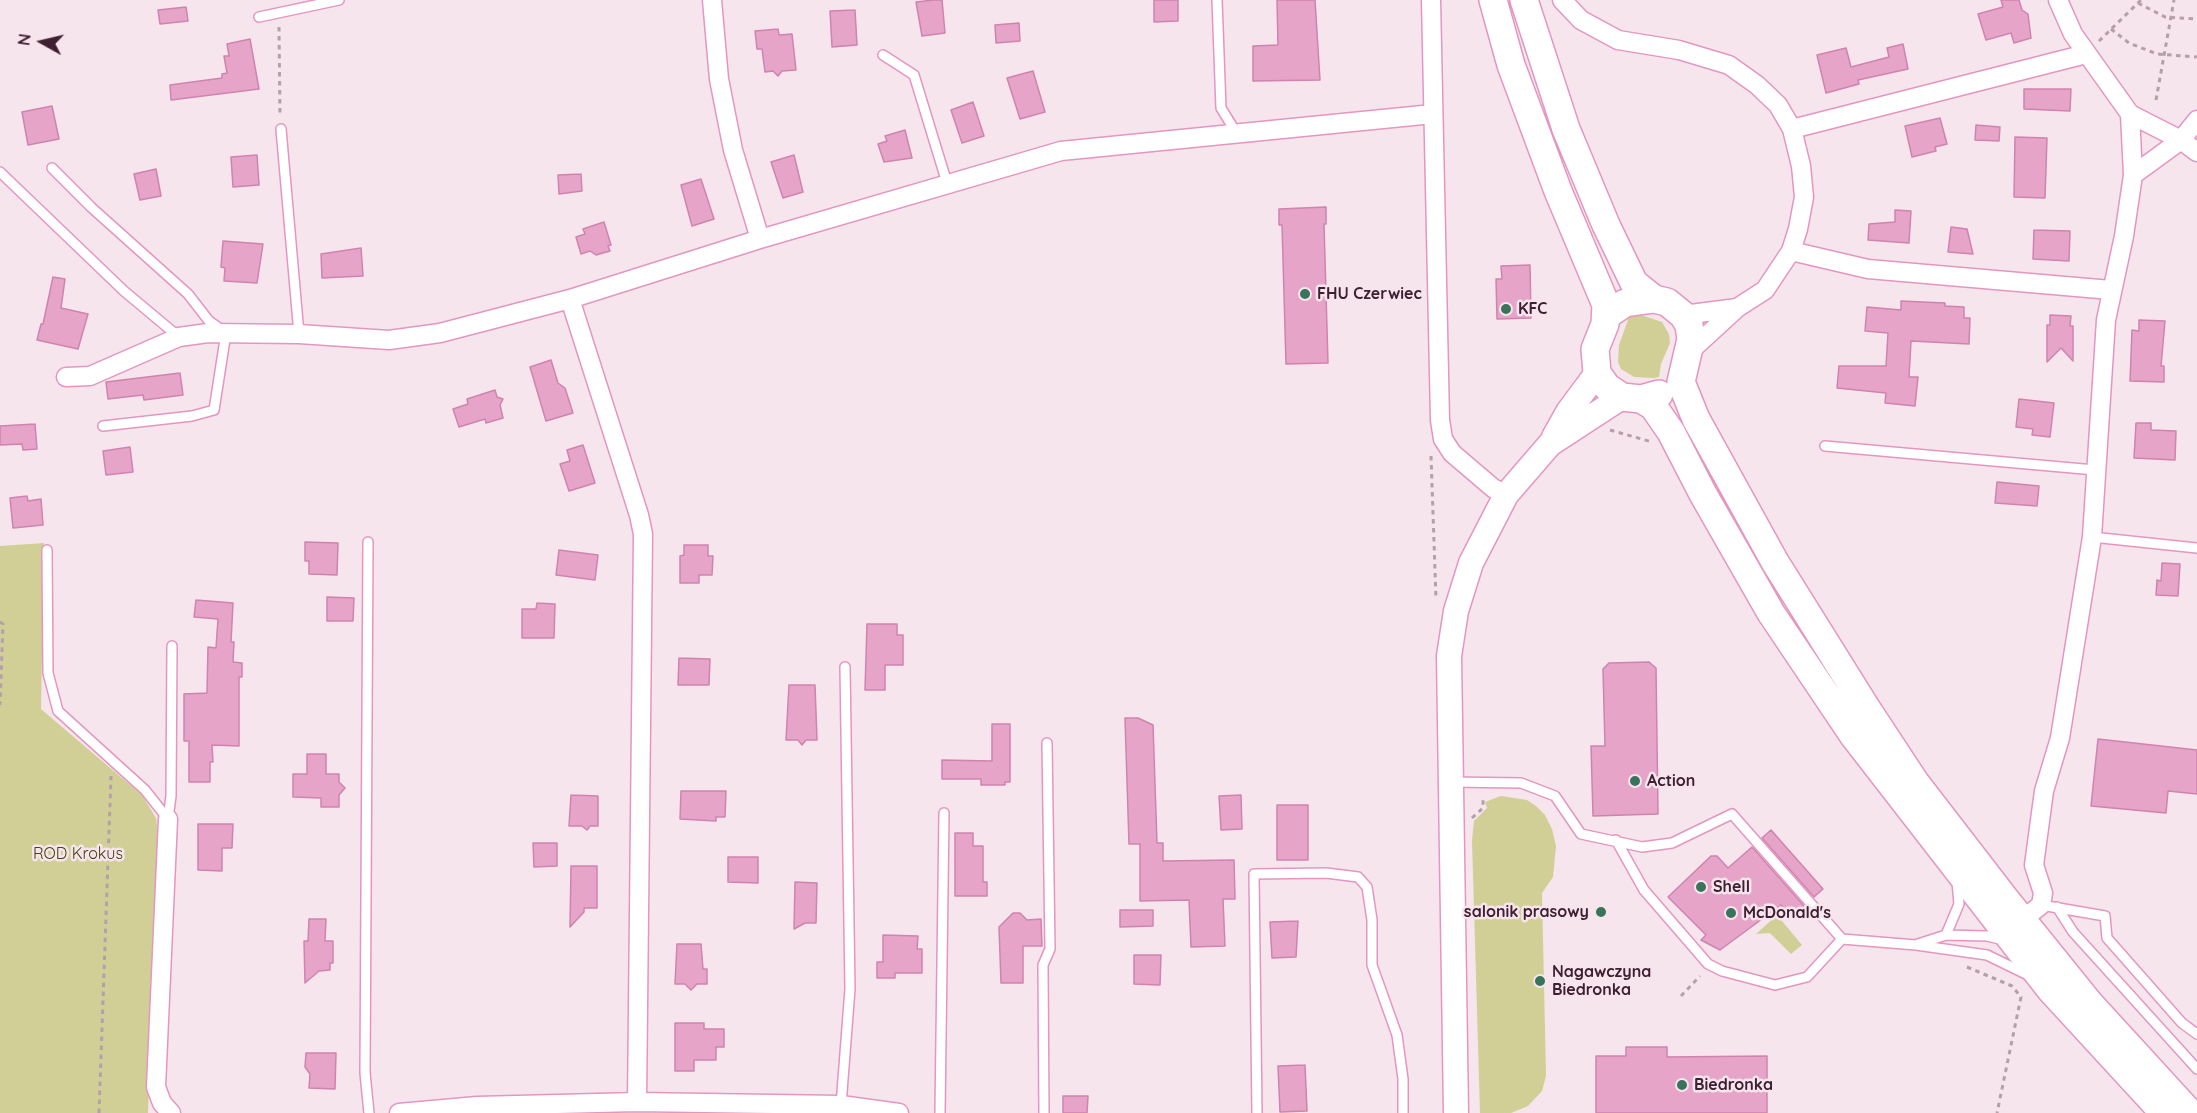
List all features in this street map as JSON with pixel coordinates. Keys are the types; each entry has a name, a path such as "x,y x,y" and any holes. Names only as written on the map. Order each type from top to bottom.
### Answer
{"main road":[{"path":"1493,0 1511,65 1558,191 1606,305 1607,315 1594,348 1597,373 1607,387 1653,406 1671,432 1748,574 1853,735 1953,865 2027,920 2050,988 2164,1113"},
{"path":"1524,0 1566,129 1606,225 1634,283 1654,298 1667,302 1683,315 1689,325 1689,352 1681,382 1705,437 1736,495 1865,706 1915,782 2027,920 2051,956 2090,1004 2190,1113"},
{"path":"1607,315 1625,303 1654,298"},
{"path":"1632,398 1665,392 1681,382"}],"street":[{"path":"712,0 719,80 733,150 760,239"},
{"path":"1431,0 1440,420 1443,439 1464,464 1506,495"},
{"path":"1562,0 1581,20 1618,40 1679,50 1729,65 1757,85 1778,105 1792,129 1801,166 1804,197 1791,251 1765,290 1737,308 1689,352"},
{"path":"2027,920 2043,893 2034,865 2043,802 2060,738 2092,537 2106,320 2124,236 2133,175 2130,114 2091,49 2073,34 2058,0"},
{"path":"1792,129 2091,49"},
{"path":"66,376 90,376 179,337 226,333 299,334 388,340 440,333 570,299 760,239 1061,151 1433,114"},
{"path":"2130,114 2181,140 2197,152"},
{"path":"2133,175 2181,140 2197,120"},
{"path":"1791,251 1868,269 2111,290"},
{"path":"570,299 639,515 643,534 637,1102"},
{"path":"1683,315 1737,308"},
{"path":"1456,1113 1449,656 1456,611 1471,563 1506,495 1550,444 1568,412 1597,373"},
{"path":"1550,444 1632,398"},
{"path":"168,819 156,1087 162,1103 171,1113"},
{"path":"399,1113 477,1106 637,1102 847,1108 899,1113"}],"lane":[{"path":"259,17 339,0"},
{"path":"1217,0 1221,108 1237,134"},
{"path":"883,55 914,75 947,183"},
{"path":"281,129 299,334"},
{"path":"52,168 92,208 188,294 209,321 226,333 213,410 192,416 103,426"},
{"path":"0,172 124,291 179,337"},
{"path":"1824,446 2095,470"},
{"path":"2092,537 2197,548"},
{"path":"368,542 365,1073 369,1113"},
{"path":"47,550 48,673 58,711 145,790 168,819"},
{"path":"168,819 171,796 172,646"},
{"path":"845,667 850,989 847,1108"},
{"path":"1044,1113 1043,965 1050,949 1047,743"},
{"path":"1450,782 1521,783 1555,796 1581,834 1642,847 1672,843 1732,814 1842,939 1916,945 1954,953 1987,955 2050,988"},
{"path":"940,1113 944,813"},
{"path":"1616,840 1644,890 1708,964 1744,978 1775,985 1808,977 1842,939"},
{"path":"1946,935 1959,904 1953,865"},
{"path":"1257,1113 1254,874 1326,873 1358,877 1367,887 1372,920 1372,965 1397,1035 1403,1079 1403,1113"},
{"path":"1916,945 1946,935 1987,936 2027,920 2106,916 2107,938 2182,1023 2197,1034"},
{"path":"2027,920 2073,932 2197,1069"}],"path":[{"path":"2156,100 2174,0"},
{"path":"2091,49 2139,1 2156,14 2170,18 2197,19"},
{"path":"279,14 281,129"},
{"path":"2111,29 2129,43 2164,56 2197,57"},
{"path":"1605,428 1650,443 1658,439"},
{"path":"1431,445 1436,607"},
{"path":"0,622 3,624 0,705"},
{"path":"99,1113 111,774"},
{"path":"1962,965 2012,986 2021,998 1997,1113"},
{"path":"1681,996 1702,974"}],"green space":[{"path":"1641,315 1662,322 1669,334 1670,343 1661,364 1659,377 1634,377 1621,369 1618,362 1619,345 1629,317"},
{"name":"ROD Krokus","path":"44,543 41,709 142,795 156,818 158,832 148,1113 0,1113 0,546"},
{"path":"1501,796 1527,800 1536,806 1545,815 1552,829 1556,846 1553,877 1542,893 1546,1076 1542,1091 1528,1106 1511,1113 1480,1113 1472,840 1474,821 1487,808 1485,802"},
{"path":"1777,915 1802,945 1791,954 1770,933 1756,934"}],"building":[{"path":"942,0 945,33 922,36 916,2"},
{"path":"1154,0 1178,0 1178,21 1154,22"},
{"path":"1277,0 1315,0 1320,80 1253,81 1253,46 1278,45"},
{"path":"2001,0 2019,0 2022,10 2028,14 2031,38 2014,43 2011,33 1986,40 1978,14 2003,7"},
{"path":"186,7 188,21 160,24 158,10"},
{"path":"855,10 857,45 832,47 830,11"},
{"path":"1019,23 1020,41 996,43 995,25"},
{"path":"778,29 779,35 792,34 796,70 782,71 778,76 773,71 765,72 762,49 757,49 755,31"},
{"path":"250,39 259,89 171,100 170,85 222,78 222,74 227,73 224,56 229,56 227,44"},
{"path":"1903,44 1908,69 1858,80 1859,84 1826,93 1817,55 1846,48 1851,67 1889,57 1887,48"},
{"path":"1033,71 1045,112 1020,119 1007,78"},
{"path":"2024,89 2071,89 2070,111 2024,109"},
{"path":"973,102 984,136 962,143 951,110"},
{"path":"52,106 59,139 28,145 22,112"},
{"path":"1940,118 1947,144 1935,147 1936,151 1912,157 1905,126"},
{"path":"1976,125 2000,127 1999,141 1975,140"},
{"path":"905,130 912,158 884,162 878,144 887,141 885,136"},
{"path":"2015,137 2047,138 2045,198 2014,197"},
{"path":"257,155 259,185 233,187 231,157"},
{"path":"794,155 803,192 783,198 771,162"},
{"path":"156,169 161,196 140,200 134,174"},
{"path":"581,174 582,191 559,194 558,175"},
{"path":"701,179 714,219 692,226 681,185"},
{"name":"FHU Czerwiec","path":"1326,207 1326,224 1324,224 1328,363 1286,364 1282,225 1279,225 1279,209"},
{"path":"1895,210 1911,211 1909,243 1868,240 1869,224 1895,222"},
{"path":"604,222 611,245 608,246 610,251 596,255 590,251 581,254 576,237 585,234 583,229"},
{"path":"1951,227 1967,229 1973,254 1948,252"},
{"path":"2034,230 2070,231 2069,261 2033,259"},
{"path":"223,241 263,244 257,283 224,281 225,268 221,267"},
{"path":"361,248 363,276 322,278 321,254"},
{"path":"1530,265 1531,318 1497,319 1496,279 1502,279 1501,266"},
{"path":"53,277 65,279 61,308 88,314 78,349 37,340 41,324 43,324"},
{"path":"1901,301 1945,303 1945,306 1964,307 1964,318 1970,318 1969,344 1911,341 1909,377 1918,377 1915,406 1885,403 1886,393 1837,388 1839,366 1886,366 1888,333 1865,331 1867,307 1901,310"},
{"path":"2050,315 2071,316 2073,361 2061,348 2047,362 2047,325 2050,325"},
{"path":"2139,320 2165,321 2161,366 2164,366 2164,382 2130,381 2132,330 2139,331"},
{"path":"551,360 558,383 565,388 573,413 546,421 530,367"},
{"path":"180,373 183,395 144,400 143,395 108,399 106,382"},
{"path":"495,390 497,397 503,399 500,405 503,418 486,423 485,419 459,427 453,409 468,404 467,399"},
{"path":"2019,399 2054,403 2050,437 2032,435 2033,429 2016,427"},
{"path":"2136,423 2151,423 2151,430 2176,431 2175,460 2134,458"},
{"path":"35,424 37,449 23,450 22,444 0,445 0,426"},
{"path":"583,445 595,483 569,491 560,464 570,461 567,450"},
{"path":"130,447 133,472 106,475 103,451"},
{"path":"1997,482 2039,486 2037,506 1995,503"},
{"path":"27,496 28,501 41,499 43,525 13,528 10,498"},
{"path":"305,542 338,543 337,575 309,574 309,561 305,561"},
{"path":"684,545 708,545 708,556 713,556 712,575 699,575 699,583 680,583 680,556 684,555"},
{"path":"559,550 598,555 595,580 556,575"},
{"path":"2162,563 2180,564 2178,596 2156,595 2157,580 2161,581"},
{"path":"327,597 354,598 353,621 327,621"},
{"path":"196,600 233,603 231,642 234,642 233,662 242,663 242,677 239,677 239,746 212,745 213,762 210,762 210,782 189,782 189,741 184,741 184,694 207,693 208,647 216,648 218,619 194,617"},
{"path":"537,603 555,604 554,638 522,638 522,609 536,609"},
{"path":"867,624 897,624 897,635 903,635 903,665 885,665 885,690 865,690"},
{"path":"679,658 710,659 709,685 678,685"},
{"path":"1649,662 1656,668 1658,814 1593,816 1591,746 1605,746 1603,669 1609,663"},
{"path":"789,685 815,685 817,740 806,740 802,745 798,740 786,740"},
{"path":"1125,718 1138,718 1153,725 1157,843 1163,843 1163,861 1234,860 1235,899 1223,899 1225,946 1191,947 1189,900 1140,901 1140,844 1129,844"},
{"path":"992,724 1010,724 1010,782 1005,782 1005,785 981,785 981,779 942,779 942,760 992,761"},
{"path":"2098,739 2197,750 2197,794 2168,791 2166,813 2091,806"},
{"path":"307,754 326,754 326,774 339,774 339,782 345,788 339,795 339,807 321,807 321,798 293,797 293,774 307,774"},
{"path":"681,791 726,791 725,817 716,817 716,821 680,819"},
{"path":"571,795 598,796 598,826 590,826 587,830 582,826 569,826"},
{"path":"1241,795 1242,829 1221,830 1219,796"},
{"path":"1277,805 1308,805 1308,860 1277,860"},
{"path":"198,824 233,824 232,848 222,848 222,871 198,870"},
{"path":"1771,830 1823,889 1814,897 1762,838"},
{"path":"955,833 973,833 973,846 983,846 983,882 987,882 987,896 955,896"},
{"path":"533,843 557,843 557,866 534,867"},
{"path":"1752,847 1804,906 1791,917 1781,905 1720,950 1701,940 1706,935 1668,897 1711,856 1717,856 1728,868"},
{"path":"728,857 758,857 758,883 728,882"},
{"path":"571,866 597,866 597,908 584,908 584,912 570,927"},
{"path":"795,882 817,883 816,923 805,923 794,929"},
{"path":"1120,910 1153,910 1153,926 1120,927"},
{"path":"1013,913 1020,913 1027,920 1041,919 1042,946 1023,946 1023,983 1001,983 999,927"},
{"path":"309,919 326,919 325,941 333,941 333,963 330,963 330,970 319,971 305,983 304,941 308,941"},
{"path":"1298,921 1296,957 1272,958 1270,922"},
{"path":"883,935 918,936 917,949 922,949 922,973 895,973 895,978 877,978 877,962 883,962"},
{"path":"677,944 701,944 703,969 707,969 707,984 697,984 691,990 685,984 675,984"},
{"path":"1134,955 1161,955 1160,985 1134,984"},
{"path":"675,1023 704,1023 704,1029 724,1029 724,1047 716,1047 716,1060 694,1060 694,1071 675,1071"},
{"name":"Biedronka","path":"1626,1047 1667,1047 1667,1057 1767,1056 1767,1113 1596,1113 1596,1056 1626,1056"},
{"path":"306,1053 336,1053 335,1089 309,1088 310,1074 305,1067"},
{"path":"1305,1065 1307,1111 1280,1112 1278,1066"},
{"path":"1063,1096 1088,1096 1087,1113 1063,1113"}],"place":[{"name":"FHU Czerwiec","path":"1305,294"},
{"name":"KFC","path":"1506,309"},
{"name":"Action","path":"1635,781"},
{"name":"Shell","path":"1701,887"},
{"name":"salonik prasowy","path":"1601,912"},
{"name":"McDonald's","path":"1731,913"},
{"name":"Nagawczyna Biedronka","path":"1540,981"},
{"name":"Biedronka","path":"1682,1085"}]}
